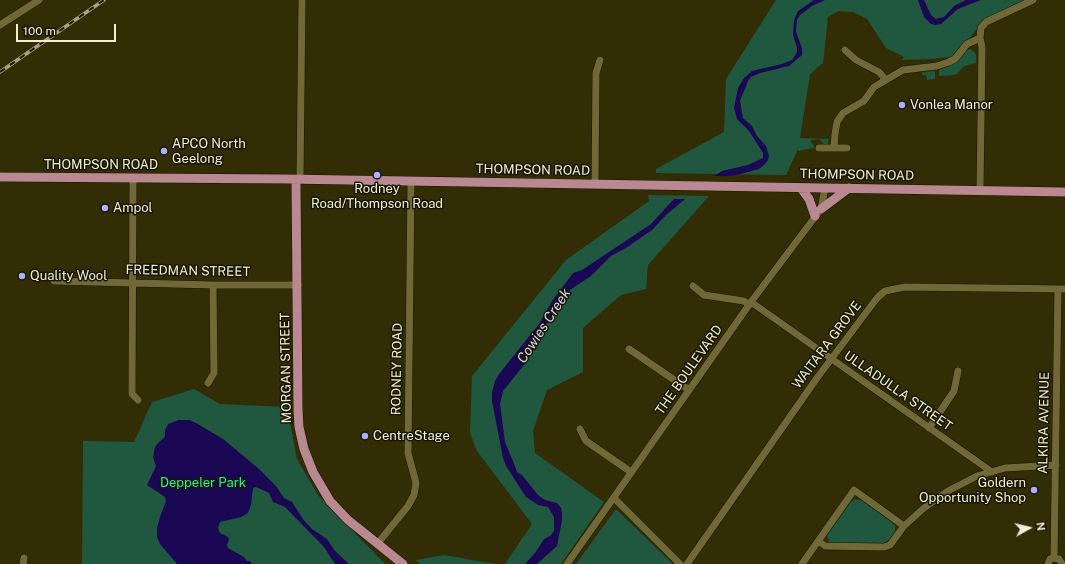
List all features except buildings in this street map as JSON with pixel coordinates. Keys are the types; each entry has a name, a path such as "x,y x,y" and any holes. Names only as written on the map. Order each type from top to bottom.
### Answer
{"main road":[{"name":"THOMPSON ROAD","path":"0,177 595,184 1065,192"},
{"name":"MORGAN STREET","path":"298,180 298,414 306,456 319,485 330,501 348,520 403,564"},
{"path":"801,188 809,199 815,216"},
{"path":"820,209 849,188"}],"street":[{"path":"0,25 39,0"},
{"name":"MORGAN STREET","path":"298,180 302,0"},
{"path":"980,190 982,47 980,38 982,28 986,22 1033,0"},
{"path":"834,148 837,122 843,113 864,101 874,87 907,69 937,66 949,62 955,59 967,44 980,38"},
{"path":"845,50 856,60 879,72 886,80"},
{"path":"595,184 596,73 600,60"},
{"path":"819,148 847,148"},
{"path":"133,178 132,394 138,400"},
{"name":"RODNEY ROAD","path":"378,543 408,506 414,495 416,483 408,453 411,182"},
{"name":"THE BOULEVARD","path":"567,564 750,303 820,209 825,188"},
{"name":"FREEDMAN STREET","path":"54,281 213,285 298,285"},
{"path":"208,383 214,373 213,285"},
{"name":"ULLADULLA STREET","path":"693,286 704,295 750,303 992,472"},
{"name":"WAITARA GROVE","path":"687,564 831,359 877,298 885,291 905,287 1062,289"},
{"name":"ALKIRA AVENUE","path":"1054,558 1062,289"},
{"path":"629,348 689,390"},
{"path":"929,428 954,391 958,371"},
{"path":"580,429 586,441 631,472"},
{"path":"818,541 825,546 884,547 890,545 904,526 924,508 948,491 976,476 1014,467 1056,465"},
{"path":"802,564 854,489 904,526"},
{"path":"614,498 680,564"},
{"path":"1048,564 1050,560 1054,558 1059,559 1062,564"}],"green space":[{"path":"776,0 1024,0 984,20 955,56 932,59 902,60 904,57 886,48 867,19 853,12 838,11 828,17 823,63 810,74 800,138 829,139 827,145 819,139 810,141 814,148 798,151 798,149 786,175 656,173 656,169 724,132 726,79"},
{"path":"971,49 976,55 976,63 964,66 957,74 939,76 939,70 957,62 963,53"},
{"path":"935,71 935,79 927,80 926,75 922,75 922,72"},
{"path":"648,195 709,196 648,265 646,289 621,295 583,328 583,372 547,390 533,431 535,453 604,502 561,564 505,564 532,524 477,451 470,433 472,376 566,260 649,201"},
{"name":"Deppeler Park","path":"194,389 220,404 287,407 297,459 318,495 385,564 82,564 83,441 134,442 152,402"},
{"path":"855,499 863,501 895,525 895,532 889,540 882,544 829,542 827,535 851,502"},
{"path":"616,509 673,564 576,564"},
{"path":"444,555 495,564 420,564 416,560"}],"water":[{"path":"814,0 825,0 812,6 800,15 797,20 796,32 802,48 802,55 789,66 760,73 751,77 740,101 743,118 752,126 757,136 766,146 769,156 768,160 759,169 731,176 714,176 722,171 748,165 763,158 763,153 749,131 737,119 734,108 738,88 744,78 752,71 782,64 792,60 797,52 793,35 794,20 798,11"},
{"path":"918,0 924,0 931,15 936,19 944,17 954,6 966,0 981,0 958,9 941,24 935,25 931,24 924,17"},
{"name":"Cowies Creek","path":"674,199 685,199 666,215 652,230 626,248 611,256 591,276 570,290 541,332 536,346 524,365 503,391 500,404 505,442 517,472 522,475 538,495 545,500 557,503 561,508 562,513 557,546 537,564 525,564 535,553 544,539 550,536 554,531 554,517 548,507 538,505 526,497 506,466 503,458 492,401 495,381 539,324 552,301 573,273 582,270 651,224"},
{"path":"179,420 190,420 223,439 258,468 276,486 284,498 292,502 303,519 312,529 327,539 335,551 349,564 335,564 324,547 285,507 273,502 269,493 256,487 253,488 251,505 248,513 241,517 220,522 218,528 220,533 228,537 228,548 244,557 247,561 250,561 252,564 177,564 160,544 157,537 157,528 166,501 165,497 147,485 156,466 153,457 155,447 165,436 165,430 168,424"}],"railway":[{"path":"0,72 104,0"}],"place":[{"name":"Vonlea Manor","path":"902,105"},
{"name":"APCO North Geelong","path":"164,151"},
{"name":"Rodney Road/Thompson Road","path":"377,175"},
{"name":"Ampol","path":"105,208"},
{"name":"Quality Wool","path":"22,276"},
{"name":"CentreStage","path":"365,436"},
{"name":"Goldern Opportunity Shop","path":"1034,490"}]}
